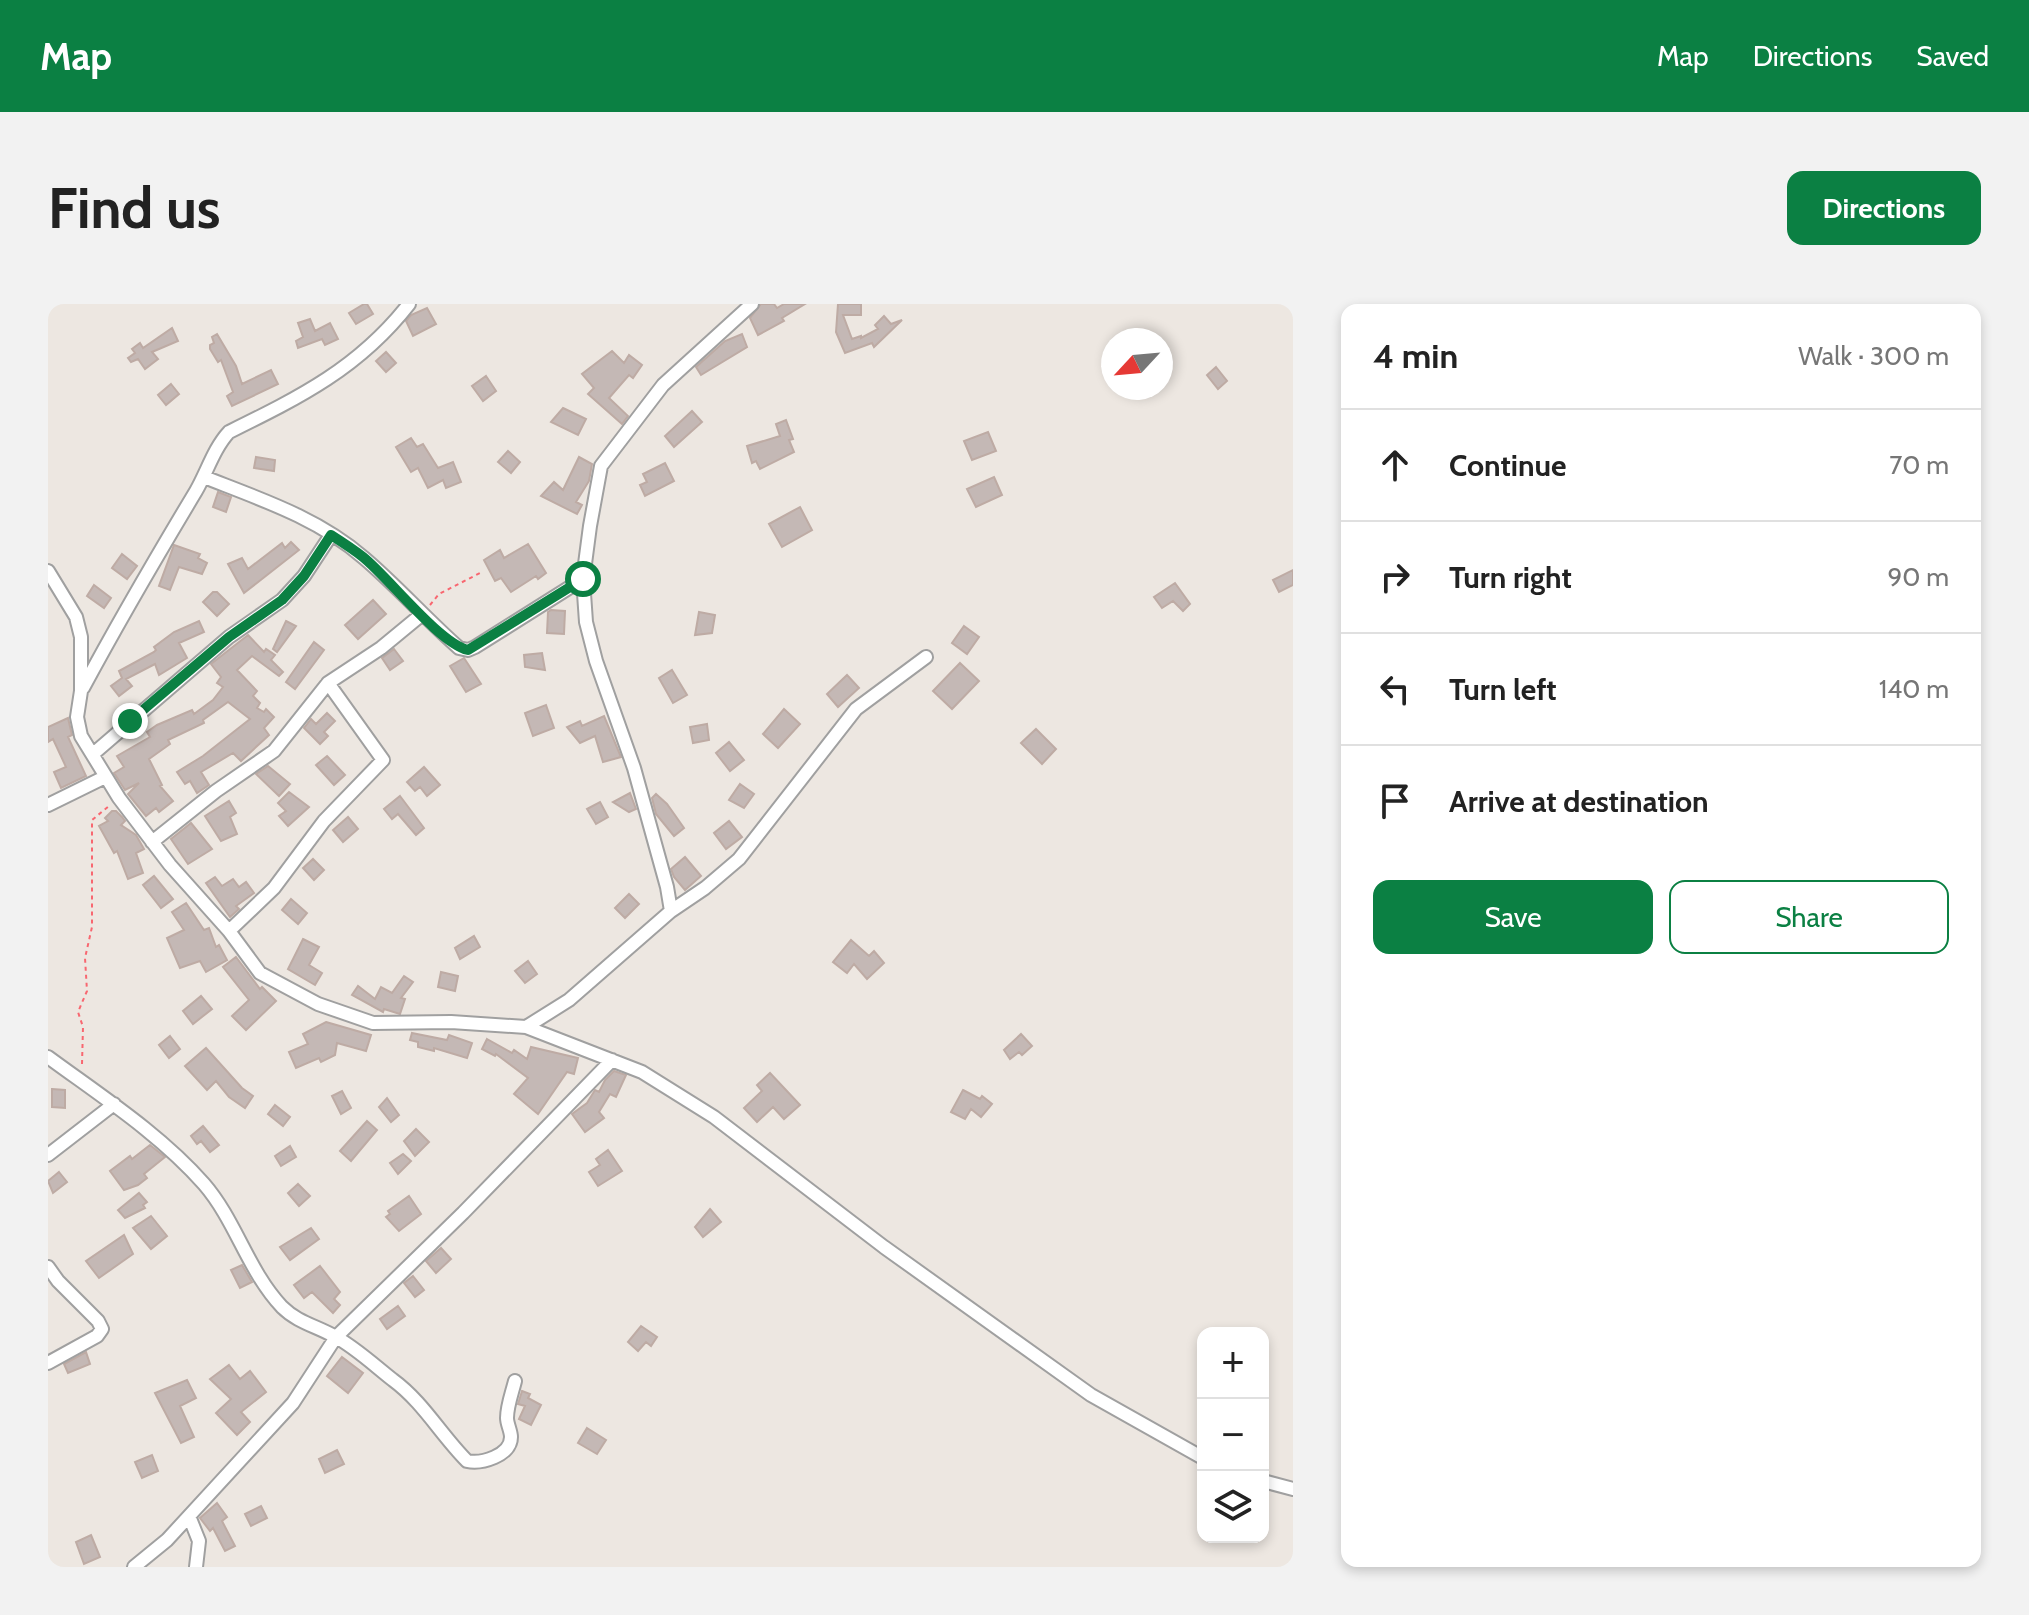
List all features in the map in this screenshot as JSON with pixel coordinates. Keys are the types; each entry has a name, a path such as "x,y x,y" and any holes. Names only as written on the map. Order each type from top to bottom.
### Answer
{"street":[{"path":"81,691 204,477 222,439 229,432 292,401 351,364 387,331 409,304"},
{"path":"671,911 634,768 589,635 583,579 601,466 663,385 752,304"},
{"path":"204,477 292,511 331,535 363,557 459,648 468,650 583,579"},
{"path":"93,754 229,637 282,600 304,576 331,535"},
{"path":"48,571 76,617 81,637 81,691 77,717 81,736 119,798 152,842 229,931 260,973 318,1004 373,1023 451,1022 526,1027 642,1072 714,1117 884,1247 1091,1395 1197,1455"},
{"path":"152,842 216,791 274,751 328,683 381,648 421,615"},
{"path":"526,1027 569,1000 671,911 739,859 856,709 926,657"},
{"path":"229,931 274,888 324,821 383,760 328,683"},
{"path":"48,805 105,777"},
{"path":"48,1057 114,1104 204,1184 229,1219 258,1278 283,1308 304,1324 336,1337 397,1383 419,1402 467,1461 478,1463 491,1459 508,1447 511,1438 507,1418 515,1381"},
{"path":"134,1567 167,1540 293,1403 336,1337 463,1213 612,1060"},
{"path":"48,1155 114,1104"},
{"path":"48,1267 102,1329 97,1336 48,1363"},
{"path":"1269,1483 1293,1489"},
{"path":"189,1516 199,1541 196,1567"}],"path":[{"path":"421,615 439,594 482,572"},
{"path":"82,1081 83,1027 78,1012 87,991 85,958 92,927 92,820 119,798"}],"building":[{"path":"364,304 373,314 356,324 349,313"},
{"path":"761,304 774,304 777,308 784,304 805,304 782,318 784,321 758,335 750,318"},
{"path":"838,304 861,304 861,315 843,315 852,339 878,329 875,325 884,316 891,324 902,320 874,347 872,343 845,353 836,332"},
{"path":"427,308 436,324 413,336 406,321 411,315"},
{"path":"310,319 315,331 330,323 338,339 325,345 322,339 298,348 296,341 303,337 298,323"},
{"path":"172,328 178,341 152,352 158,359 145,369 138,359 131,362 128,358 135,353 132,349 140,343 143,348"},
{"path":"217,334 236,366 242,384 271,370 278,384 232,406 227,396 233,392 221,360 218,362 210,349 214,343 212,337"},
{"path":"742,334 747,347 701,375 696,367 725,341"},
{"path":"612,351 624,363 629,355 642,365 633,378 629,375 609,398 628,416 622,424 588,394 594,388 582,374"},
{"path":"386,352 396,363 386,372 376,361"},
{"path":"1216,367 1227,381 1218,389 1207,375"},
{"path":"486,376 496,391 483,401 472,386"},
{"path":"171,384 179,394 166,405 158,395"},
{"path":"563,408 586,419 578,435 551,422"},
{"path":"692,411 702,422 674,447 665,436"},
{"path":"786,420 794,452 760,469 756,461 752,463 747,446 780,436 776,424"},
{"path":"988,432 996,451 972,460 964,441"},
{"path":"411,438 417,447 423,444 438,468 453,462 461,482 446,488 443,480 428,488 418,468 411,472 396,447"},
{"path":"508,451 520,462 511,473 498,462"},
{"path":"256,457 275,460 274,471 254,468"},
{"path":"579,457 592,464 589,481 576,502 582,505 577,514 541,496 554,482 563,490"},
{"path":"665,463 674,481 645,496 640,485 647,482 643,474"},
{"path":"994,477 1002,495 976,507 967,489"},
{"path":"218,492 231,497 226,512 213,507"},
{"path":"800,507 812,530 782,547 769,524"},
{"path":"291,542 299,550 244,593 228,564 242,558 248,569 282,543 285,548"},
{"path":"528,544 546,573 511,592 501,578 495,581 484,560 500,550 504,558"},
{"path":"174,545 200,554 198,558 207,563 202,574 179,567 170,590 159,586"},
{"path":"122,554 137,566 127,579 112,568"},
{"path":"1293,570 1293,585 1279,592 1273,580"},
{"path":"1175,583 1190,604 1183,611 1173,601 1162,608 1154,597"},
{"path":"94,585 111,598 104,608 87,596"},
{"path":"213,592 229,604 217,616 203,602"},
{"path":"373,600 386,614 358,639 345,625"},
{"path":"565,611 564,634 547,633 548,612"},
{"path":"699,612 715,615 712,633 695,635"},
{"path":"199,621 204,632 179,643 187,658 159,675 155,664 126,679 132,686 119,696 111,686 122,678 119,671 154,652 154,647 174,632"},
{"path":"286,621 296,626 277,652 273,649"},
{"path":"964,626 979,637 967,654 952,643"},
{"path":"248,635 264,652 266,649 275,655 271,660 283,672 279,676 252,656 237,670 257,691 253,696 260,703 257,708 264,712 266,709 274,717 264,728 269,735 241,761 233,753 201,772 209,785 197,793 190,781 185,784 177,772 250,719 228,702 203,720 204,723 168,740 170,744 149,759 160,786 173,801 159,812 156,808 146,816 128,794 139,783 125,790 114,773 124,767 117,756 150,737 147,732 157,725 192,710 194,714 213,700 223,687 217,683 221,677 211,664"},
{"path":"314,642 324,650 295,689 286,682"},
{"path":"394,649 403,661 390,670 382,658"},
{"path":"542,653 545,670 525,667 524,655"},
{"path":"464,658 481,684 466,692 450,666"},
{"path":"960,663 979,681 952,709 933,691"},
{"path":"672,670 687,695 673,703 659,678"},
{"path":"847,675 859,688 838,707 827,694"},
{"path":"546,705 554,728 533,736 525,713"},
{"path":"784,709 800,724 778,748 763,734"},
{"path":"327,713 335,721 324,732 328,736 320,744 304,728 311,719 316,724"},
{"path":"604,716 621,757 603,762 595,736 580,743 567,727 580,721 582,726"},
{"path":"68,718 72,735 68,737 86,776 61,788 54,772 66,767 53,739 48,742 48,727"},
{"path":"707,724 709,740 693,743 690,727"},
{"path":"1036,729 1056,749 1042,764 1021,743"},
{"path":"729,742 744,760 730,771 716,753"},
{"path":"327,756 345,775 334,785 316,765"},
{"path":"268,766 290,784 279,796 256,774"},
{"path":"424,767 440,785 427,796 420,787 415,791 407,782"},
{"path":"740,784 754,794 744,808 729,800"},
{"path":"289,792 309,807 288,826 279,816 286,811 278,803"},
{"path":"630,793 636,809 629,812 613,802"},
{"path":"656,794 684,828 674,836 656,814 652,798"},
{"path":"400,796 424,828 416,835 398,814 392,819 384,809"},
{"path":"229,801 236,813 230,817 237,834 221,841 205,816"},
{"path":"600,802 608,817 596,824 587,809"},
{"path":"112,811 122,817 125,821 121,825 136,835 144,849 136,853 143,873 128,879 117,851 114,853 99,826 108,821 105,818"},
{"path":"348,817 358,829 343,842 333,830"},
{"path":"729,821 742,837 726,849 714,833"},
{"path":"191,823 212,849 188,864 171,839"},
{"path":"685,857 701,876 685,890 671,869"},
{"path":"313,859 324,870 314,880 303,868"},
{"path":"154,876 173,899 161,908 143,885"},
{"path":"215,877 222,886 233,879 239,887 246,882 254,893 236,906 239,909 230,917 206,883"},
{"path":"629,894 639,904 625,918 615,908"},
{"path":"291,899 307,913 298,924 282,910"},
{"path":"186,903 204,930 209,928 216,947 219,945 227,960 206,972 200,961 180,968 167,938 184,930 172,912"},
{"path":"474,936 480,947 460,959 455,948"},
{"path":"303,939 319,947 309,965 322,973 315,985 288,969"},
{"path":"851,940 869,956 874,951 884,963 867,979 854,964 847,973 833,962"},
{"path":"236,957 260,989 262,987 276,1001 246,1030 232,1016 249,1000 223,967"},
{"path":"528,961 537,974 525,983 515,971"},
{"path":"441,972 458,976 455,991 438,987"},
{"path":"404,976 413,982 401,998 405,999 400,1014 384,1009 383,1012 352,995 358,986 375,999 381,987 392,993"},
{"path":"201,996 212,1009 193,1024 183,1011"},
{"path":"326,1022 371,1035 366,1051 337,1043 335,1055 296,1068 289,1052 308,1044 303,1034"},
{"path":"412,1033 447,1040 449,1035 472,1043 467,1058 434,1048 434,1051 418,1047 418,1042 410,1040"},
{"path":"1021,1034 1032,1046 1022,1055 1019,1052 1010,1059 1004,1050"},
{"path":"170,1036 180,1049 169,1058 159,1045"},
{"path":"487,1039 527,1059 531,1047 578,1058 574,1074 567,1072 538,1114 514,1094 528,1078 496,1054 482,1049"},
{"path":"206,1048 253,1096 245,1108 229,1097 216,1081 207,1090 185,1066"},
{"path":"614,1071 626,1075 616,1097 610,1094 599,1112 604,1118 585,1132 572,1114 587,1103 595,1090 599,1092"},
{"path":"770,1073 800,1105 784,1119 773,1107 757,1122 744,1108 762,1091 757,1085"},
{"path":"52,1089 65,1090 65,1108 52,1107"},
{"path":"963,1090 980,1099 982,1096 992,1104 981,1117 971,1109 965,1119 951,1112"},
{"path":"342,1091 351,1108 341,1114 332,1096"},
{"path":"387,1098 399,1115 391,1122 379,1107"},
{"path":"275,1105 290,1117 283,1126 268,1114"},
{"path":"367,1121 377,1130 351,1161 340,1151"},
{"path":"203,1126 219,1145 210,1152 201,1141 197,1144 191,1136"},
{"path":"416,1129 429,1142 415,1156 404,1141"},
{"path":"150,1145 165,1157 144,1174 147,1178 124,1190 110,1171"},
{"path":"290,1146 296,1157 281,1166 275,1156"},
{"path":"608,1150 622,1171 598,1186 589,1172 600,1165 596,1159"},
{"path":"403,1154 411,1161 398,1174 390,1163"},
{"path":"59,1172 67,1182 53,1193 48,1181"},
{"path":"298,1184 310,1196 299,1206 288,1193"},
{"path":"139,1193 147,1202 143,1205 145,1208 125,1218 118,1210"},
{"path":"409,1196 421,1214 399,1231 386,1217 390,1214 388,1211"},
{"path":"710,1209 721,1222 703,1237 695,1227"},
{"path":"151,1216 167,1236 151,1249 133,1228"},
{"path":"311,1228 319,1239 290,1260 280,1247"},
{"path":"124,1235 133,1254 99,1278 86,1261"},
{"path":"441,1248 451,1259 436,1273 426,1261"},
{"path":"242,1265 252,1282 240,1288 231,1270"},
{"path":"320,1266 340,1292 334,1299 340,1305 333,1313 312,1292 304,1298 294,1285"},
{"path":"413,1276 424,1290 415,1297 404,1283"},
{"path":"398,1306 405,1316 387,1329 380,1319"},
{"path":"641,1326 657,1337 651,1346 646,1342 638,1351 628,1342"},
{"path":"86,1352 90,1364 68,1373 64,1364"},
{"path":"342,1357 363,1373 348,1393 327,1376"},
{"path":"229,1365 240,1379 250,1371 266,1392 241,1412 250,1422 237,1435 216,1413 231,1399 210,1379"},
{"path":"187,1380 196,1398 180,1406 194,1437 181,1443 155,1393"},
{"path":"522,1391 541,1405 531,1425 519,1419 525,1406 518,1404"},
{"path":"587,1428 606,1440 597,1454 578,1443"},
{"path":"337,1450 344,1464 325,1473 319,1459"},
{"path":"152,1455 158,1471 142,1478 135,1462"},
{"path":"217,1503 227,1517 222,1521 235,1546 225,1551 213,1528 210,1531 200,1518"},
{"path":"261,1506 267,1518 251,1526 245,1514"},
{"path":"91,1535 100,1557 84,1564 76,1542"}],"route":[{"path":"130,721 229,637 282,600 304,576 331,535 363,557 459,648 468,650 583,579"}]}
